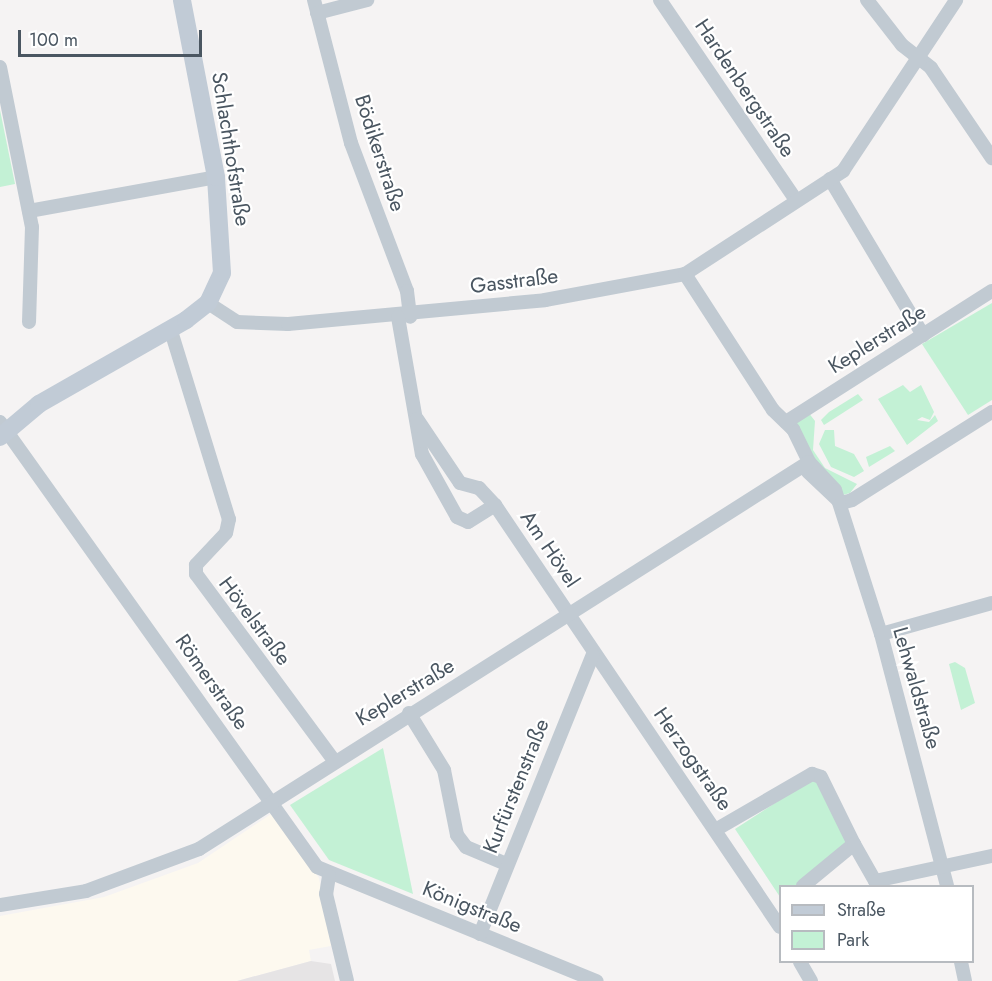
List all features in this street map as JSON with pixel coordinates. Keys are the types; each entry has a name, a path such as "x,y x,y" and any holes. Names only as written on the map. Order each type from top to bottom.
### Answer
{"main road":[{"name":"Schlachthofstraße","path":"182,0 216,177 222,273 208,303"},
{"path":"2,430 39,404 171,331 208,303"}],"street":[{"path":"315,7 367,0"},
{"name":"Hardenbergstraße","path":"660,0 795,199"},
{"path":"867,0 902,45 918,53 992,158"},
{"name":"Gasstraße","path":"208,303 237,322 256,326 404,317 685,274 795,199 843,171 918,53 956,0"},
{"name":"Bödikerstraße","path":"315,7 351,143 407,291 404,317"},
{"path":"0,67 29,211 29,322"},
{"path":"29,211 216,177"},
{"path":"830,179 923,335"},
{"name":"Lehwaldstraße","path":"685,274 786,423 784,430 806,464 841,503 881,634 947,885"},
{"name":"Keplerstraße","path":"786,423 992,291"},
{"name":"Am Hövel","path":"404,317 422,454 457,517 468,522 495,505"},
{"name":"Hövelstraße","path":"171,331 229,519 226,532 196,566 196,574 333,759"},
{"path":"841,503 992,412"},
{"name":"Am Hövel","path":"417,419 460,483 479,488 495,505 570,617"},
{"name":"Römerstraße","path":"2,430 269,800 329,876"},
{"name":"Keplerstraße","path":"0,904 86,891 199,849 333,759 570,617 806,464"},
{"path":"881,634 992,603"},
{"name":"Herzogstraße","path":"570,617 593,655 776,909"},
{"name":"Kurfürstenstraße","path":"480,934 506,864 593,655"},
{"path":"409,713 444,770 457,836 466,848 506,864"},
{"path":"717,829 812,774 821,777 875,881 942,862 992,856"},
{"path":"804,885 854,843"},
{"path":"329,876 326,894 347,981"},
{"name":"Königstraße","path":"329,876 597,981"},
{"path":"801,963 811,981"},
{"path":"961,963 965,981"}],"shaded area":[{"path":"271,814 319,878 331,946 309,950 311,961 237,981 0,981 0,916 104,897 198,863"},
{"path":"311,961 331,964 335,981 237,981"}],"green space":[{"path":"0,110 15,184 0,187"},
{"path":"992,303 992,400 968,415 922,344"},
{"path":"903,385 910,392 921,385 934,412 930,420 922,417 917,420 929,422 935,415 938,421 907,445 878,399"},
{"path":"858,394 863,400 824,425 821,420 829,412"},
{"path":"808,412 815,421 813,450 825,468 857,484 850,493 843,495 819,471 794,424"},
{"path":"825,430 834,430 835,446 854,454 864,471 854,477 831,467 819,444"},
{"path":"890,446 895,451 869,467 866,457"},
{"path":"955,662 965,668 975,703 961,710 949,664"},
{"path":"383,748 413,894 329,860 290,805"},
{"path":"809,781 820,782 850,843 797,885 779,885 779,895 735,829"}]}
